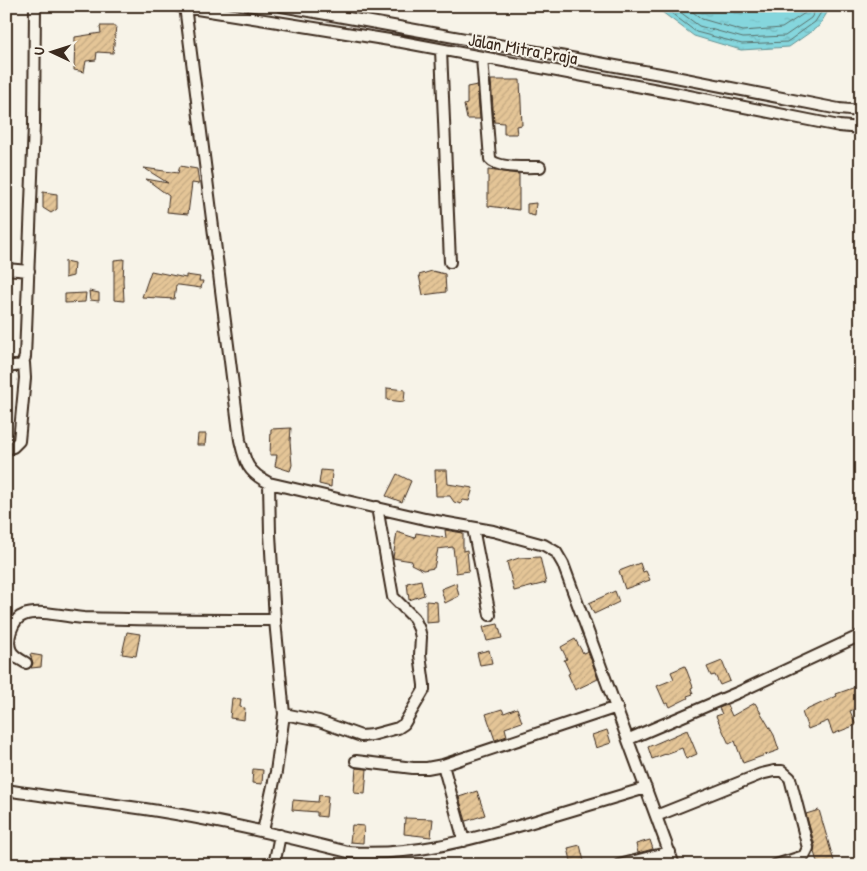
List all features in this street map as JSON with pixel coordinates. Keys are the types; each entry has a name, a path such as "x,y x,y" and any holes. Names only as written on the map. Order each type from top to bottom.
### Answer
{"street":[{"path":"6,449 13,447 19,441 22,420 34,125 35,6"},
{"name":"Jalan Mitra Praja","path":"282,6 660,74 839,109 861,111"},
{"path":"183,7 240,440 248,466 253,473 269,483 493,531 544,545 560,557 629,739 674,865"},
{"name":"Jalan Mitra Praja","path":"183,7 442,50 839,126 861,128"},
{"path":"442,50 450,262"},
{"path":"482,58 490,159 495,164 540,167"},
{"path":"6,269 29,271"},
{"path":"6,367 17,367 24,363"},
{"path":"262,831 276,772 284,714 275,620 269,483"},
{"path":"284,714 320,721 361,736 372,735 398,728 404,724 424,690 419,629 414,618 393,598 386,548 377,507"},
{"path":"472,528 490,615"},
{"path":"26,662 10,650 13,625 24,614 82,618 194,621 275,620"},
{"path":"629,739 740,692 861,635"},
{"path":"356,761 414,768 443,765 617,707"},
{"path":"443,765 464,841"},
{"path":"656,816 761,774 782,770 790,778 808,848 804,856 776,865"},
{"path":"6,790 224,822 348,852 369,854 398,853 464,841 646,788"},
{"path":"274,865 280,835"},
{"path":"619,865 670,852"}],"water":[{"path":"654,6 831,6 819,26 789,47 741,50 694,36"}],"building":[{"path":"100,26 116,26 113,53 97,52 96,60 86,61 84,72 74,70 75,37 101,33"},
{"path":"491,80 520,80 522,125 516,126 517,134 504,134 504,123 494,122"},
{"path":"477,85 480,119 467,119 464,105 467,104 467,87"},
{"path":"180,166 197,169 199,184 192,183 188,214 167,212 169,196 146,179 168,183 144,168 178,173"},
{"path":"488,170 519,174 519,210 488,206"},
{"path":"43,192 57,194 57,209 51,213 43,208"},
{"path":"536,203 535,216 527,214 527,204"},
{"path":"124,259 124,301 114,300 114,260"},
{"path":"65,261 74,263 73,276 65,278"},
{"path":"151,271 186,278 186,275 200,277 199,281 203,281 201,288 176,285 174,299 142,297"},
{"path":"432,271 445,274 446,292 423,295 419,275"},
{"path":"89,291 99,293 99,301 90,300"},
{"path":"86,293 85,302 65,303 65,294"},
{"path":"387,388 405,390 404,402 387,400"},
{"path":"291,428 292,465 290,471 275,466 277,455 270,455 271,429"},
{"path":"198,434 206,434 205,445 197,445"},
{"path":"321,470 332,471 331,487 319,484"},
{"path":"435,470 447,470 448,484 473,488 469,501 463,500 461,504 454,502 450,496 436,496"},
{"path":"397,474 411,481 402,502 386,496"},
{"path":"445,530 463,533 463,551 467,550 469,571 456,573 453,547 438,549 434,568 423,570 411,564 412,561 393,558 397,532 415,538 416,533 446,538"},
{"path":"540,557 546,583 514,591 507,562 519,558"},
{"path":"640,563 643,572 646,571 650,580 625,589 619,571"},
{"path":"421,580 424,595 409,600 407,583"},
{"path":"456,583 459,596 445,603 441,589"},
{"path":"615,591 619,602 594,614 589,603"},
{"path":"426,601 437,602 438,622 426,623"},
{"path":"498,624 502,638 487,641 483,627"},
{"path":"127,632 140,634 136,656 122,654"},
{"path":"575,639 583,653 588,651 598,679 575,690 564,660 567,659 561,647"},
{"path":"489,650 492,663 480,665 477,653"},
{"path":"30,654 42,656 41,667 31,668 33,663"},
{"path":"722,661 730,681 720,685 715,675 711,676 707,667"},
{"path":"685,666 693,687 691,688 693,694 670,707 668,703 665,704 657,686 674,679 671,672"},
{"path":"861,685 861,706 850,711 856,725 833,734 828,721 808,729 802,712 837,696 836,694"},
{"path":"232,698 241,699 240,707 245,708 244,720 230,718"},
{"path":"755,703 774,735 779,750 743,763 735,741 729,744 716,716 722,714 719,708 727,705 732,716"},
{"path":"517,708 522,722 505,728 507,736 495,740 486,714 502,709 504,713"},
{"path":"607,730 611,743 596,748 592,735"},
{"path":"687,730 697,754 686,759 682,748 652,759 648,747"},
{"path":"356,768 367,769 365,794 354,793"},
{"path":"253,769 263,770 262,784 252,783"},
{"path":"477,791 485,815 466,821 459,797"},
{"path":"319,795 328,796 326,817 317,816 317,812 292,810 293,800 318,802"},
{"path":"819,810 835,865 818,865 814,852 815,846 806,814"},
{"path":"405,818 433,819 431,837 404,834"},
{"path":"352,825 364,826 363,843 350,842"},
{"path":"650,840 653,849 638,853 636,844"},
{"path":"580,845 585,865 572,865 568,848"}]}
